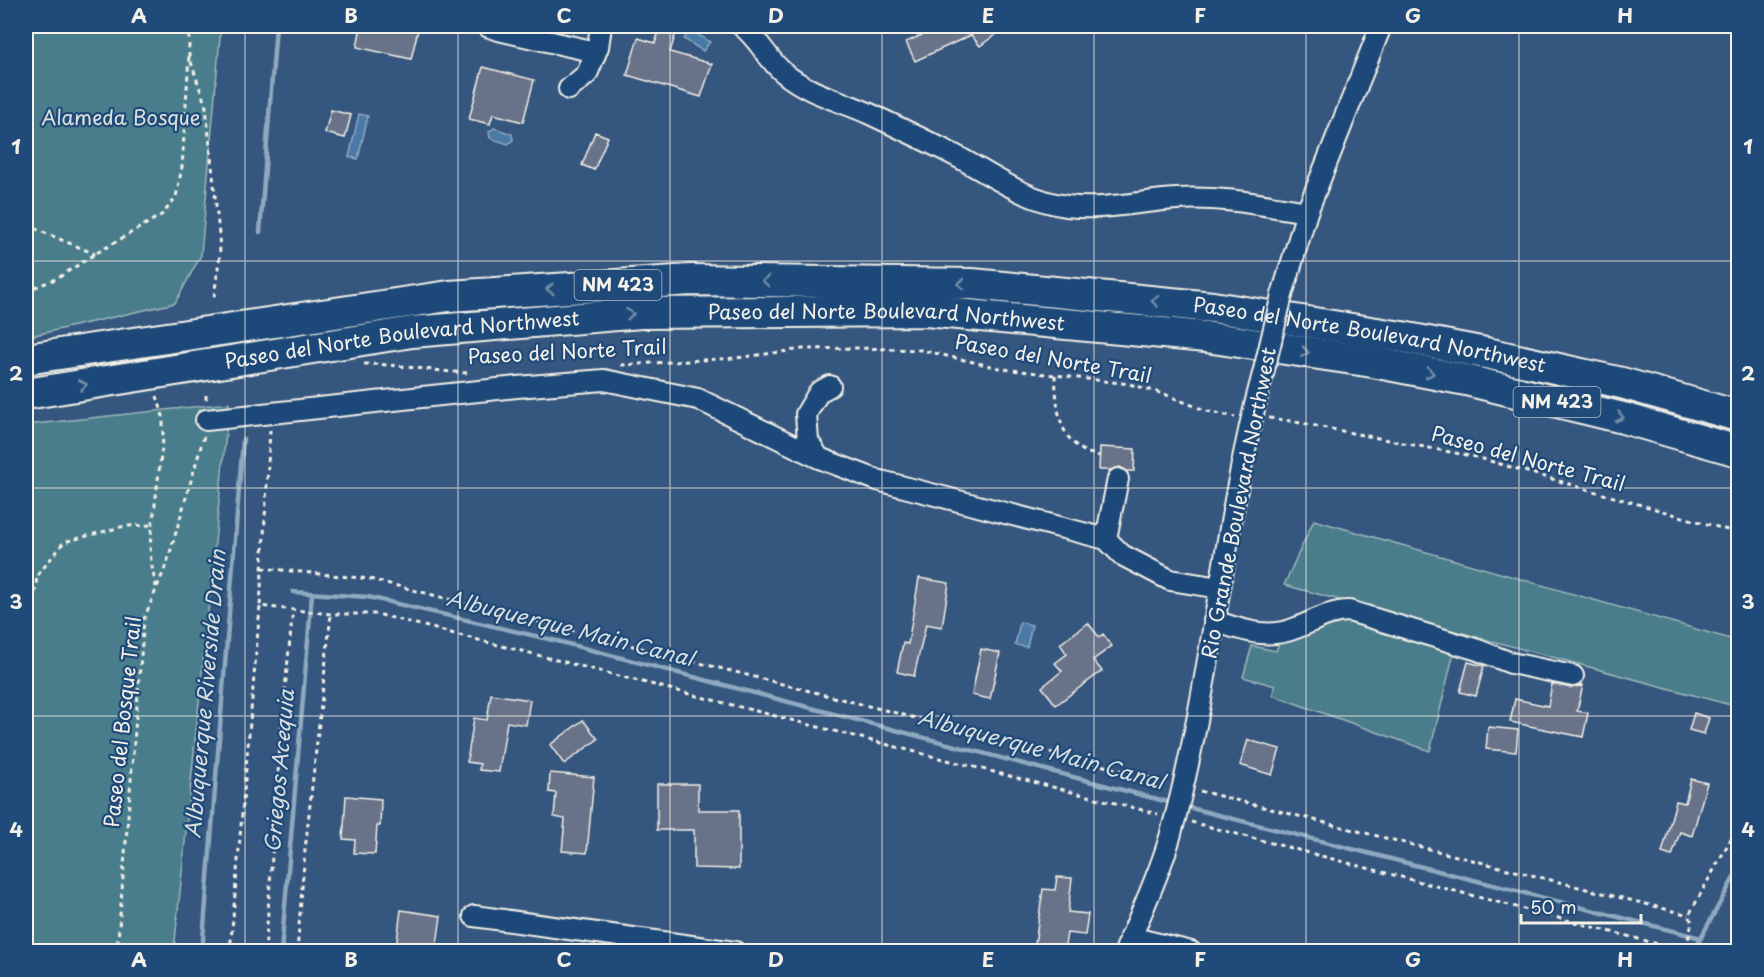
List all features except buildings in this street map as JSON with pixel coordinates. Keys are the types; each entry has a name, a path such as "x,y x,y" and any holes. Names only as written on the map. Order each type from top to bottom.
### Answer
{"highway":[{"name":"Paseo del Norte Boulevard Northwest","path":"26,359 450,296 691,280 972,284 1214,307 1402,337 1622,383 1738,416"},
{"name":"Paseo del Norte Boulevard Northwest","path":"26,394 412,332 641,313 926,311 1206,337 1373,362 1466,380 1578,407 1738,451"}],"street":[{"path":"487,26 596,52"},
{"path":"569,89 587,74 596,52 601,26"},
{"path":"742,26 749,31 784,73 804,86 868,113 959,158 1010,187 1051,203 1068,207 1086,207 1208,198 1244,201 1307,212"},
{"name":"Rio Grande Boulevard Northwest","path":"1128,944 1169,840 1178,803 1252,417 1282,295 1307,212 1375,27"},
{"path":"206,420 604,380 698,399 819,458 877,480 1106,539 1122,555 1170,580 1220,588"},
{"path":"819,458 808,441 806,414 819,392 830,386"},
{"path":"1106,539 1118,479"},
{"path":"1214,621 1251,633 1272,634 1296,628 1328,615 1349,611 1478,650 1511,663 1573,676"},
{"path":"474,916 735,951"},
{"path":"1128,944 1191,951"}],"path":[{"path":"26,291 58,278 163,214 176,197 182,167 189,26"},
{"path":"189,56 206,107 220,254 213,297"},
{"path":"26,225 95,254"},
{"name":"Paseo del Norte Trail","path":"617,365 736,357 803,349 921,350 1004,369 1129,384 1230,417 1285,420 1476,457 1738,532"},
{"name":"Paseo del Norte Trail","path":"358,364 385,364 417,369 477,373"},
{"path":"1055,375 1060,425 1082,450 1099,456"},
{"name":"Paseo del Bosque Trail","path":"117,951 144,619 167,563 198,457 206,420 206,395"},
{"path":"157,396 163,416 163,439 152,525 151,562 157,588"},
{"path":"230,951 260,606 272,413"},
{"path":"26,664 37,576 64,542 125,526 152,525"},
{"path":"262,568 370,579 1178,803 1677,949 1686,949 1692,922 1689,915"},
{"path":"260,606 331,614 377,614 1178,803 1689,915"},
{"path":"265,951 282,719 293,609"},
{"path":"297,951 305,850 331,614"},
{"path":"1689,915 1738,826"}],"green space":[{"name":"Alameda Bosque","path":"26,26 221,26 201,255 175,303 26,337"},
{"path":"229,403 174,951 26,951 26,425"},
{"path":"1314,520 1738,641 1738,707 1284,585"},
{"path":"1348,619 1455,648 1430,751 1272,695 1275,686 1243,677 1252,646 1276,651 1279,643 1296,639 1328,623"}],"water":[{"path":"690,30 710,42 703,51 684,39"},
{"path":"359,114 368,116 358,159 349,157"},
{"path":"494,128 512,134 513,140 508,144 490,138 489,132"},
{"path":"1020,622 1032,625 1027,647 1015,645"}],"waterway":[{"name":"Albuquerque Riverside Drain","path":"260,232 276,26"},
{"name":"Albuquerque Riverside Drain","path":"202,952 243,439"},
{"name":"Albuquerque Main Canal","path":"293,592 368,597 557,641 1172,803"},
{"name":"Griegos Acequia","path":"281,952 312,594"},
{"name":"Albuquerque Main Canal","path":"1183,806 1701,938"},
{"name":"Albuquerque Main Canal","path":"1693,952 1738,870"}]}
